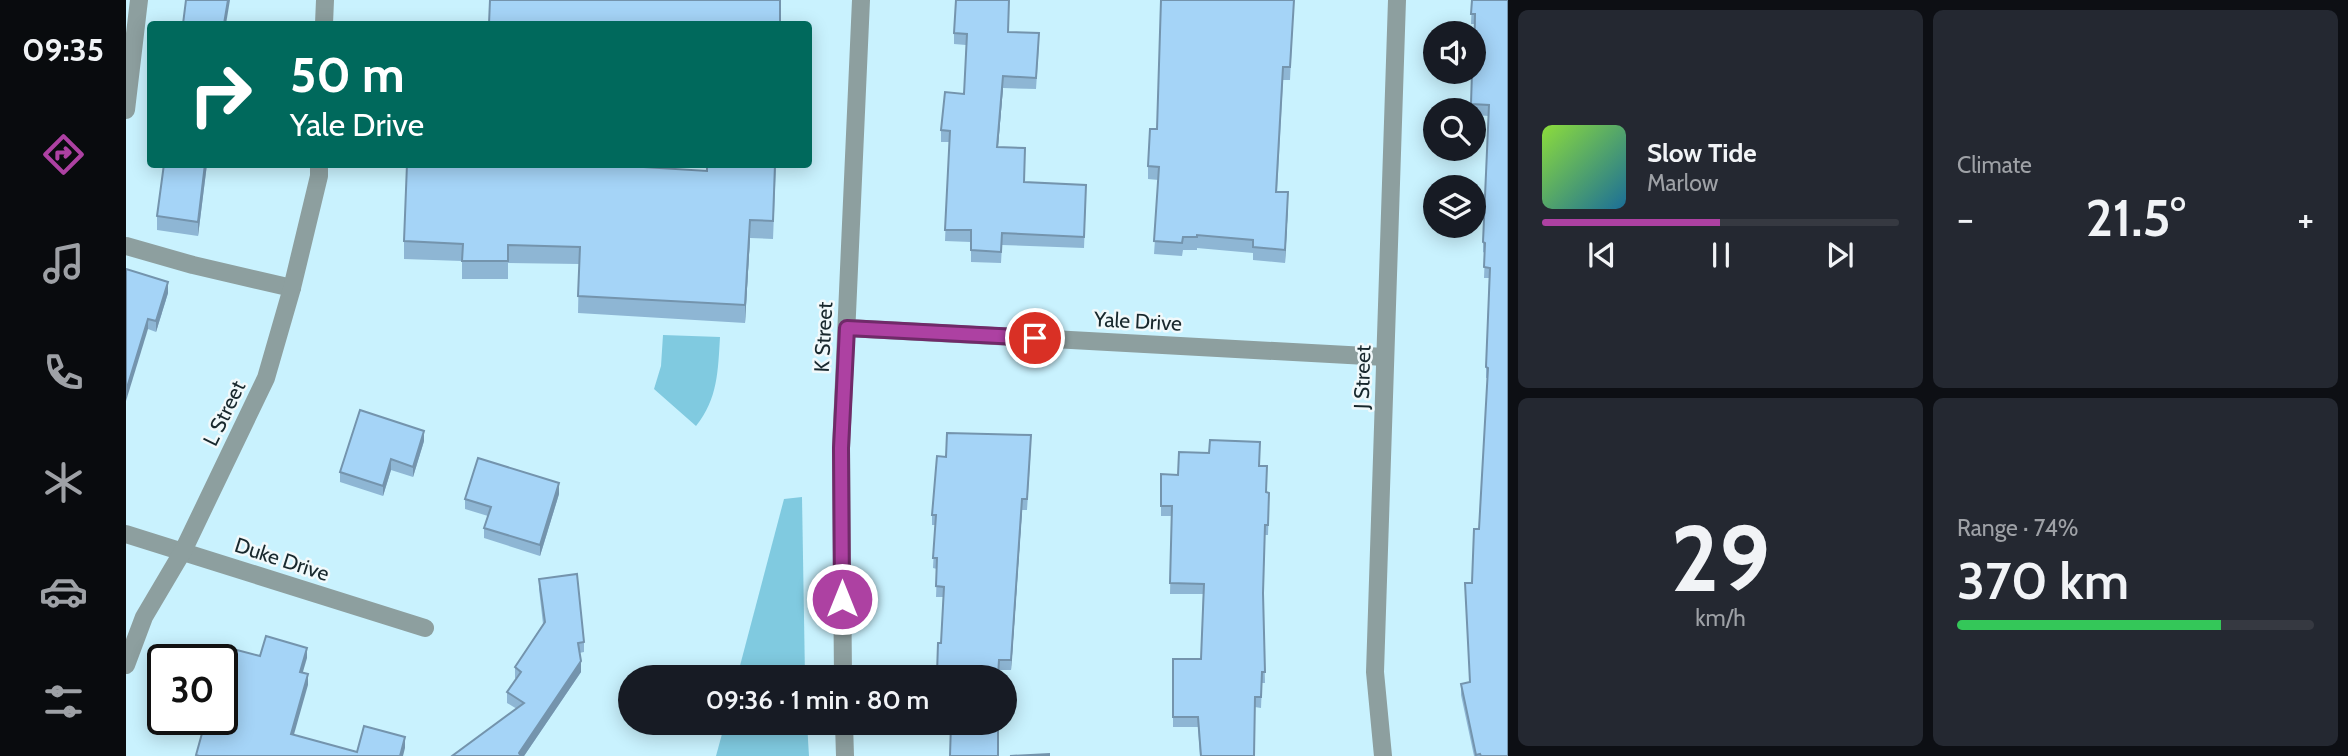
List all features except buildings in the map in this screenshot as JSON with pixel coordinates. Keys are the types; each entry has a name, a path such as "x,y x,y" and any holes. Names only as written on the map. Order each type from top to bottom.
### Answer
{"street":[{"path":"126,104 139,0"},
{"path":"324,0 324,21"},
{"name":"K Street","path":"843,665 841,448 861,0"},
{"name":"J Street","path":"1383,756 1375,672 1397,0"},
{"name":"L Street","path":"126,666 144,617 183,551 266,377 292,288 319,168"},
{"path":"126,246 292,288"},
{"name":"Yale Drive","path":"847,328 1385,356"},
{"name":"Duke Drive","path":"126,534 425,628"},
{"path":"844,735 845,756"}],"shaded area":[{"path":"663,335 720,337 713,395 696,426 654,389 661,366"},
{"path":"802,497 805,665 740,665 784,499"},
{"path":"722,735 808,735 809,756 716,756"}],"route":[{"path":"842,599 841,448 847,328 1035,338"}]}
